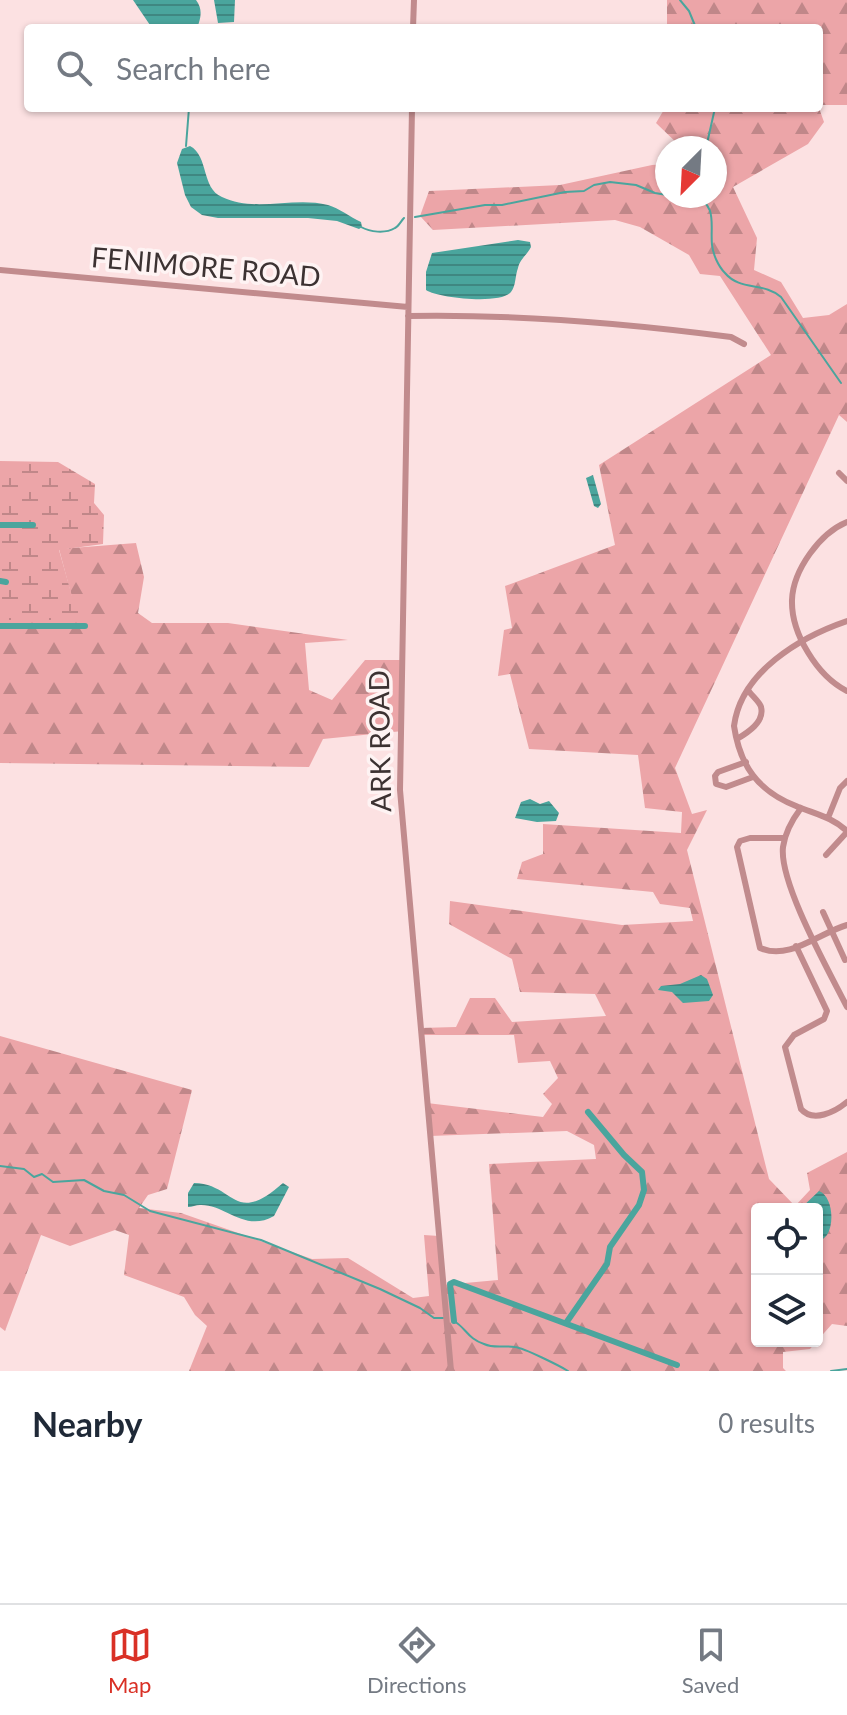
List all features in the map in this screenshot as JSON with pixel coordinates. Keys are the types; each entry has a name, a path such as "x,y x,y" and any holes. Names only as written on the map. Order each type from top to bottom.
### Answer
{"street":[{"path":"413,24 414,0"},
{"name":"ARK ROAD","path":"412,112 400,790 451,1371"},
{"name":"FENIMORE ROAD","path":"0,270 408,307"},
{"path":"408,316 473,315 595,321 731,337 744,344"},
{"path":"839,473 847,481"},
{"path":"847,522 820,541 808,558 795,585 792,600 793,615 804,642 821,670 847,691"},
{"path":"826,855 847,832 828,818 767,792 753,777 746,762 734,721 748,690 764,668 804,642 847,621"},
{"path":"737,739 754,728 761,712 761,705 748,690"},
{"path":"746,762 718,772 716,784 726,787 753,777"},
{"path":"828,818 842,785 847,781"},
{"path":"801,808 785,838 783,856 788,881 847,1007"},
{"path":"785,838 746,838 738,844 737,851 760,948 772,952 796,946 847,925"},
{"path":"823,912 845,960"},
{"path":"796,946 827,1011 824,1019 794,1035 785,1047 801,1109 814,1116 835,1110 847,1102"}],"green space":[{"path":"667,0 847,0 847,105 823,105 823,24 667,24"},
{"path":"663,112 820,112 824,122 808,144 733,187 757,238 754,270 781,282 803,318 829,315 847,304 847,422 839,415 675,768 692,814 707,810 687,850 769,1179 792,1203 751,1203 751,1347 812,1347 783,1352 783,1368 786,1371 189,1371 207,1326 195,1315 184,1297 124,1275 129,1235 115,1230 70,1246 41,1235 5,1331 0,1327 0,1036 192,1090 167,1189 148,1195 139,1208 181,1213 312,1259 348,1258 413,1298 429,1296 424,1235 439,1236 443,1285 498,1280 489,1164 596,1159 594,1145 567,1131 430,1136 427,1103 543,1117 552,1104 543,1094 558,1078 550,1061 518,1063 514,1035 421,1035 420,1028 456,1027 470,998 495,998 512,1022 606,1016 595,994 520,992 512,959 449,924 450,901 622,925 693,921 690,908 660,904 653,892 517,879 522,862 543,854 543,824 681,833 682,812 645,808 638,755 529,749 510,674 498,676 504,630 512,628 505,586 615,545 599,465 771,355 720,276 700,274 689,255 640,227 615,220 433,230 420,216 429,191 560,185 655,165 655,208 727,208 727,136 670,136 656,123"},
{"path":"0,461 58,462 95,484 94,503 104,515 103,544 59,550 72,596 84,607 78,620 0,620"},
{"path":"136,543 144,577 138,613 152,623 228,623 348,640 305,643 309,690 332,700 365,660 403,660 403,731 323,739 309,767 0,763 0,620 78,620 59,549"},
{"path":"847,1152 847,1326 832,1324 823,1334 823,1203 798,1203 810,1190 807,1173"}],"water":[{"path":"133,0 196,0 200,7 199,24 149,24"},
{"path":"214,0 235,0 234,22 218,23"},
{"path":"190,146 200,157 211,187 222,197 248,204 301,202 328,205 361,222 362,227 359,229 337,221 308,218 218,218 202,215 191,207 185,195 177,163 182,149"},
{"path":"518,240 530,242 531,247 519,265 513,290 505,296 469,299 426,290 426,272 432,253"},
{"path":"593,475 601,504 598,508 594,506 586,478"},
{"path":"530,799 540,804 549,801 559,813 556,821 515,818 521,802"},
{"path":"701,975 707,979 713,995 709,1001 683,1003 672,992 658,990 661,986 680,984"},
{"path":"194,1183 208,1185 244,1203 267,1196 283,1183 289,1187 274,1216 253,1221 209,1206 188,1207 188,1193"},
{"path":"819,1191 827,1198 831,1217 829,1230 823,1239 823,1203 806,1203"}],"waterway":[{"path":"680,0 694,24"},
{"path":"186,146 189,112"},
{"path":"709,136 714,112"},
{"path":"415,217 584,191 610,182 636,185 655,193"},
{"path":"709,208 713,248 722,270 731,279 767,289 781,297 841,383"},
{"path":"361,227 387,231 404,218"},
{"path":"0,525 33,525"},
{"path":"0,581 6,582"},
{"path":"0,626 85,626"},
{"path":"566,1323 607,1264 610,1247 639,1205 644,1190 642,1172 588,1112"},
{"path":"0,1166 24,1169 34,1177 42,1174 53,1182 84,1180 104,1191 124,1195 150,1211 261,1240 380,1289 434,1318 443,1318"},
{"path":"454,1321 450,1284 454,1282 677,1365"},
{"path":"454,1321 479,1342 520,1348 568,1371"},
{"path":"831,1371 847,1369"}]}
